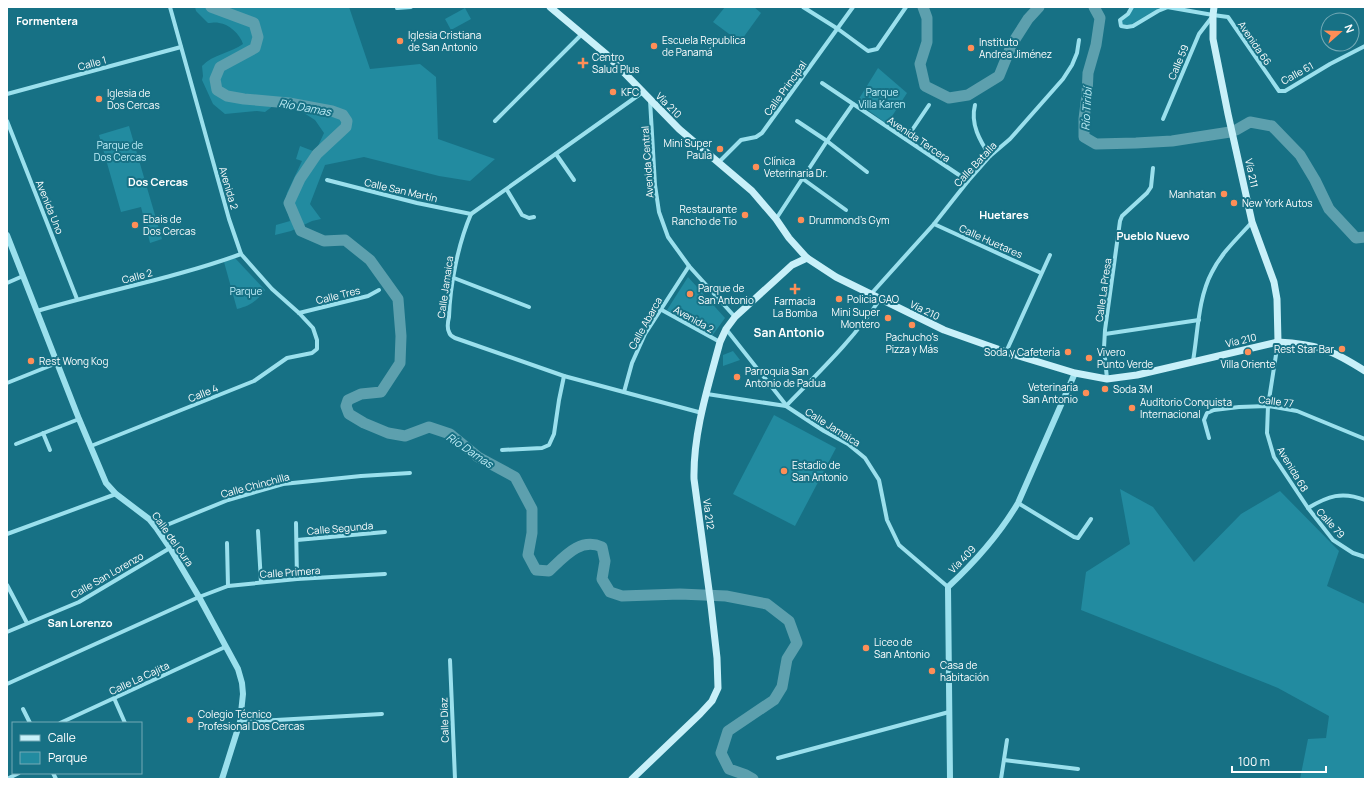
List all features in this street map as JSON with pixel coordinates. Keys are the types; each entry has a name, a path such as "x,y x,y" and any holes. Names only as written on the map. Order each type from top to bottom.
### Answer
{"main road":[{"name":"Vía 210","path":"550,7 614,62 679,129 752,191 776,219 789,238 807,258 836,277 944,330 1006,352 1075,373 1107,379 1136,375 1278,342 1302,343 1318,346 1344,357 1365,371"},
{"name":"Vía 211","path":"1214,7 1213,39 1228,114 1252,222 1275,288 1277,299 1278,342"},
{"name":"Vía 212","path":"632,779 700,714 712,701 716,694 718,682 709,584 694,479 694,464 696,440 706,394 720,342 726,329 735,317 792,265 807,258"}],"street":[{"name":"Avenida 2","path":"170,7 229,219 241,254 272,289 299,313 312,328 317,349"},
{"path":"397,8 411,7"},
{"path":"803,7 838,29 868,51 877,49 906,7"},
{"name":"Calle Principal","path":"718,163 741,140 762,133 853,7"},
{"path":"1132,7 1128,14 1120,20 1121,26 1133,26 1167,7"},
{"name":"Avenida 66","path":"1167,7 1228,17 1278,91"},
{"name":"Calle 59","path":"1163,119 1199,34 1213,15"},
{"path":"495,121 582,34"},
{"name":"Calle Batalla","path":"871,294 934,224 990,156 1010,139 1063,79 1072,65 1077,53 1079,40"},
{"name":"Calle 61","path":"1278,91 1285,91 1330,64 1365,46"},
{"name":"Calle 1","path":"7,94 181,47"},
{"name":"Avenida Tercera","path":"822,83 968,182"},
{"path":"471,214 507,190 643,92"},
{"name":"Avenida Central","path":"650,100 655,185 659,212 668,237 689,266 735,317"},
{"path":"776,219 853,104"},
{"path":"906,139 929,105"},
{"path":"975,105 973,114 975,126 982,143 990,156"},
{"name":"Avenida Uno","path":"7,121 77,299"},
{"path":"797,121 827,141 867,172"},
{"path":"556,154 574,180"},
{"name":"Calle La Presa","path":"1107,379 1104,348 1105,334 1120,221 1122,216 1147,193 1151,187 1153,168"},
{"path":"803,179 846,210"},
{"name":"Calle San Martín","path":"328,180 410,202 471,214"},
{"path":"507,190 522,215 529,218 534,216"},
{"name":"Calle Jamaica","path":"471,214 465,228 458,253 449,311 448,331 451,336 564,376 702,413"},
{"path":"1193,361 1204,292 1211,272 1224,252 1252,222"},
{"name":"Calle Huetares","path":"934,224 1041,273"},
{"name":"Calle del Cura","path":"7,235 79,419 106,483 116,494 149,519 157,529 199,597 238,669 242,683 244,722 222,779"},
{"name":"Calle 2","path":"37,311 77,299 161,278 241,254"},
{"path":"1006,352 1050,255"},
{"name":"Calle Abarca","path":"624,392 632,363 645,334 689,266"},
{"path":"7,283 23,276"},
{"path":"454,278 528,307"},
{"name":"Calle Tres","path":"299,313 368,296 380,290"},
{"path":"726,329 786,406 833,358 867,319 880,299"},
{"name":"Avenida 2","path":"660,310 720,342"},
{"path":"1105,334 1199,320"},
{"name":"Avenida 68","path":"1278,342 1268,406 1267,433 1274,457 1308,508"},
{"name":"Calle 4","path":"91,446 254,381 287,358 312,352 317,349"},
{"path":"7,383 57,363"},
{"name":"Vía 409","path":"950,779 948,587 988,546 1007,522 1018,503 1075,373"},
{"path":"502,450 542,448 549,445 554,434 564,376"},
{"name":"Calle Jamaica","path":"706,394 786,406 848,444 865,458 879,480 888,520 900,545 948,587"},
{"name":"Calle 77","path":"1209,438 1204,420 1205,416 1210,411 1239,407 1268,406 1297,411 1365,439"},
{"path":"16,444 79,419"},
{"path":"43,433 50,450"},
{"name":"Calle Chinchilla","path":"157,529 228,500 283,484 361,476 410,473"},
{"path":"7,534 116,494"},
{"path":"1308,508 1318,502 1337,495 1355,496 1365,500"},
{"path":"1018,503 1078,538 1091,519"},
{"name":"Calle 79","path":"1308,508 1333,540 1353,553 1365,558"},
{"path":"296,523 297,579"},
{"path":"258,531 261,582"},
{"name":"Calle Segunda","path":"297,540 385,532"},
{"path":"227,543 228,586"},
{"name":"Calle San Lorenzo","path":"7,632 79,602 170,548"},
{"name":"Calle Primera","path":"199,597 228,586 297,579 386,574"},
{"path":"7,585 27,623"},
{"path":"7,684 199,597"},
{"name":"Calle La Cajita","path":"62,722 225,647"},
{"name":"Calle Díaz","path":"450,660 455,779"},
{"path":"114,698 125,722"},
{"path":"23,709 30,722"},
{"path":"778,758 949,712"},
{"path":"244,722 382,714"},
{"path":"1001,779 1007,740"},
{"path":"1004,760 1078,769"},
{"path":"7,779 17,774"}],"green space":[{"path":"195,7 349,7 370,69 420,64 436,77 438,139 495,159 470,181 439,176 364,157 325,165 310,204 321,219 312,221 291,231 275,235 276,225 290,221 285,203 287,193 302,161 296,159 300,146 313,151 318,146 324,133 315,120 296,108 273,106 265,112 257,111 225,114 213,104 202,80 202,66 211,59 243,44 242,40 234,30 227,25 208,23 196,11"},
{"path":"725,7 754,7 761,13 740,42 713,22"},
{"path":"1133,7 1161,7 1132,24 1122,24 1121,20"},
{"path":"465,8 471,19 451,30 445,19"},
{"name":"Parque Villa Karen","path":"878,68 907,93 887,124 857,102"},
{"name":"Parque de Dos Cercas","path":"129,126 162,239 150,243 141,207 121,212 99,135"},
{"name":"Parque","path":"235,258 265,290 253,302 237,309 224,262"},
{"name":"Parque de San Antonio","path":"688,277 725,318 712,336 667,310"},
{"path":"733,351 740,360 723,366 723,355"},
{"name":"Estadio de San Antonio","path":"774,415 836,448 795,526 733,494"},
{"path":"1120,489 1153,507 1194,562 1241,514 1280,491 1339,551 1327,586 1365,604 1365,779 1300,779 1308,739 1326,738 1329,716 1278,688 1081,610 1086,572 1130,544"}],"waterway":[{"name":"Río Damas","path":"211,7 254,23 258,37 255,48 220,67 215,79 217,90 227,96 289,103 332,111 343,115 347,121 346,127 317,154 300,179 289,203 301,231 324,241 345,240 370,260 398,299 401,336 400,363 381,392 361,394 348,400 346,406 349,414 364,423 388,433 405,436 429,427 450,434 478,457 515,477 532,509 532,533 528,555 536,570 549,571 573,550 587,545 594,545 602,547 605,561 602,579 610,592 622,596 680,594 726,596 767,604 789,621 797,643 787,659 782,687 774,700 728,731 721,753 729,769 753,779"},
{"name":"Río Tiribí","path":"923,7 927,18 927,42 920,64 925,86 949,98 968,95 999,76 1012,44 1028,19 1039,7"},
{"name":"Río Tiribí","path":"1094,7 1100,18 1096,45 1088,73 1084,137 1096,144 1136,143 1172,141 1230,132"},
{"name":"Río Tiribí","path":"1236,130 1250,122 1272,126 1300,155 1315,180 1329,209 1356,238 1365,237"}],"place":[{"name":"Iglesia Cristiana de San Antonio","path":"400,41"},
{"name":"Escuela Republica de Panamá","path":"654,46"},
{"name":"Instituto Andrea Jiménez","path":"971,48"},
{"name":"Centro Salud Plus","path":"583,63"},
{"name":"KFC","path":"613,92"},
{"name":"Iglesia de Dos Cercas","path":"99,99"},
{"name":"Mini Super Paula","path":"720,149"},
{"name":"Clínica Veterinaria Dr.","path":"756,167"},
{"name":"Manhatan","path":"1224,194"},
{"name":"New York Autos","path":"1234,203"},
{"name":"Restaurante Rancho de Tio","path":"745,215"},
{"name":"Drummond's Gym","path":"801,220"},
{"name":"Ebais de Dos Cercas","path":"135,225"},
{"name":"Farmacia La Bomba","path":"795,289"},
{"name":"Parque de San Antonio","path":"690,294"},
{"name":"Policia GAO","path":"839,299"},
{"name":"Mini Super Montero","path":"888,318"},
{"name":"Pachucho's Pizza y Más","path":"912,325"},
{"name":"Rest Star Bar","path":"1342,349"},
{"name":"Soda y Cafetería","path":"1068,352"},
{"name":"Villa Oriente","path":"1248,352"},
{"name":"Vivero Punto Verde","path":"1089,358"},
{"name":"Rest Wong Kog","path":"31,361"},
{"name":"Parroquia San Antonio de Padua","path":"737,377"},
{"name":"Soda 3M","path":"1105,389"},
{"name":"Veterinaria San Antonio","path":"1086,393"},
{"name":"Auditorio Conquista Internacional","path":"1132,408"},
{"name":"Estadio de San Antonio","path":"784,471"},
{"name":"Liceo de San Antonio","path":"866,648"},
{"name":"Casa de habitación","path":"932,671"},
{"name":"Colegio Técnico Profesional Dos Cercas","path":"190,720"}],"district":[{"name":"Formentera","path":"47,20"},
{"name":"Dos Cercas","path":"158,181"},
{"name":"Huetares","path":"1004,214"},
{"name":"Pueblo Nuevo","path":"1153,235"},
{"name":"San Antonio","path":"789,332"},
{"name":"San Lorenzo","path":"80,622"}]}
